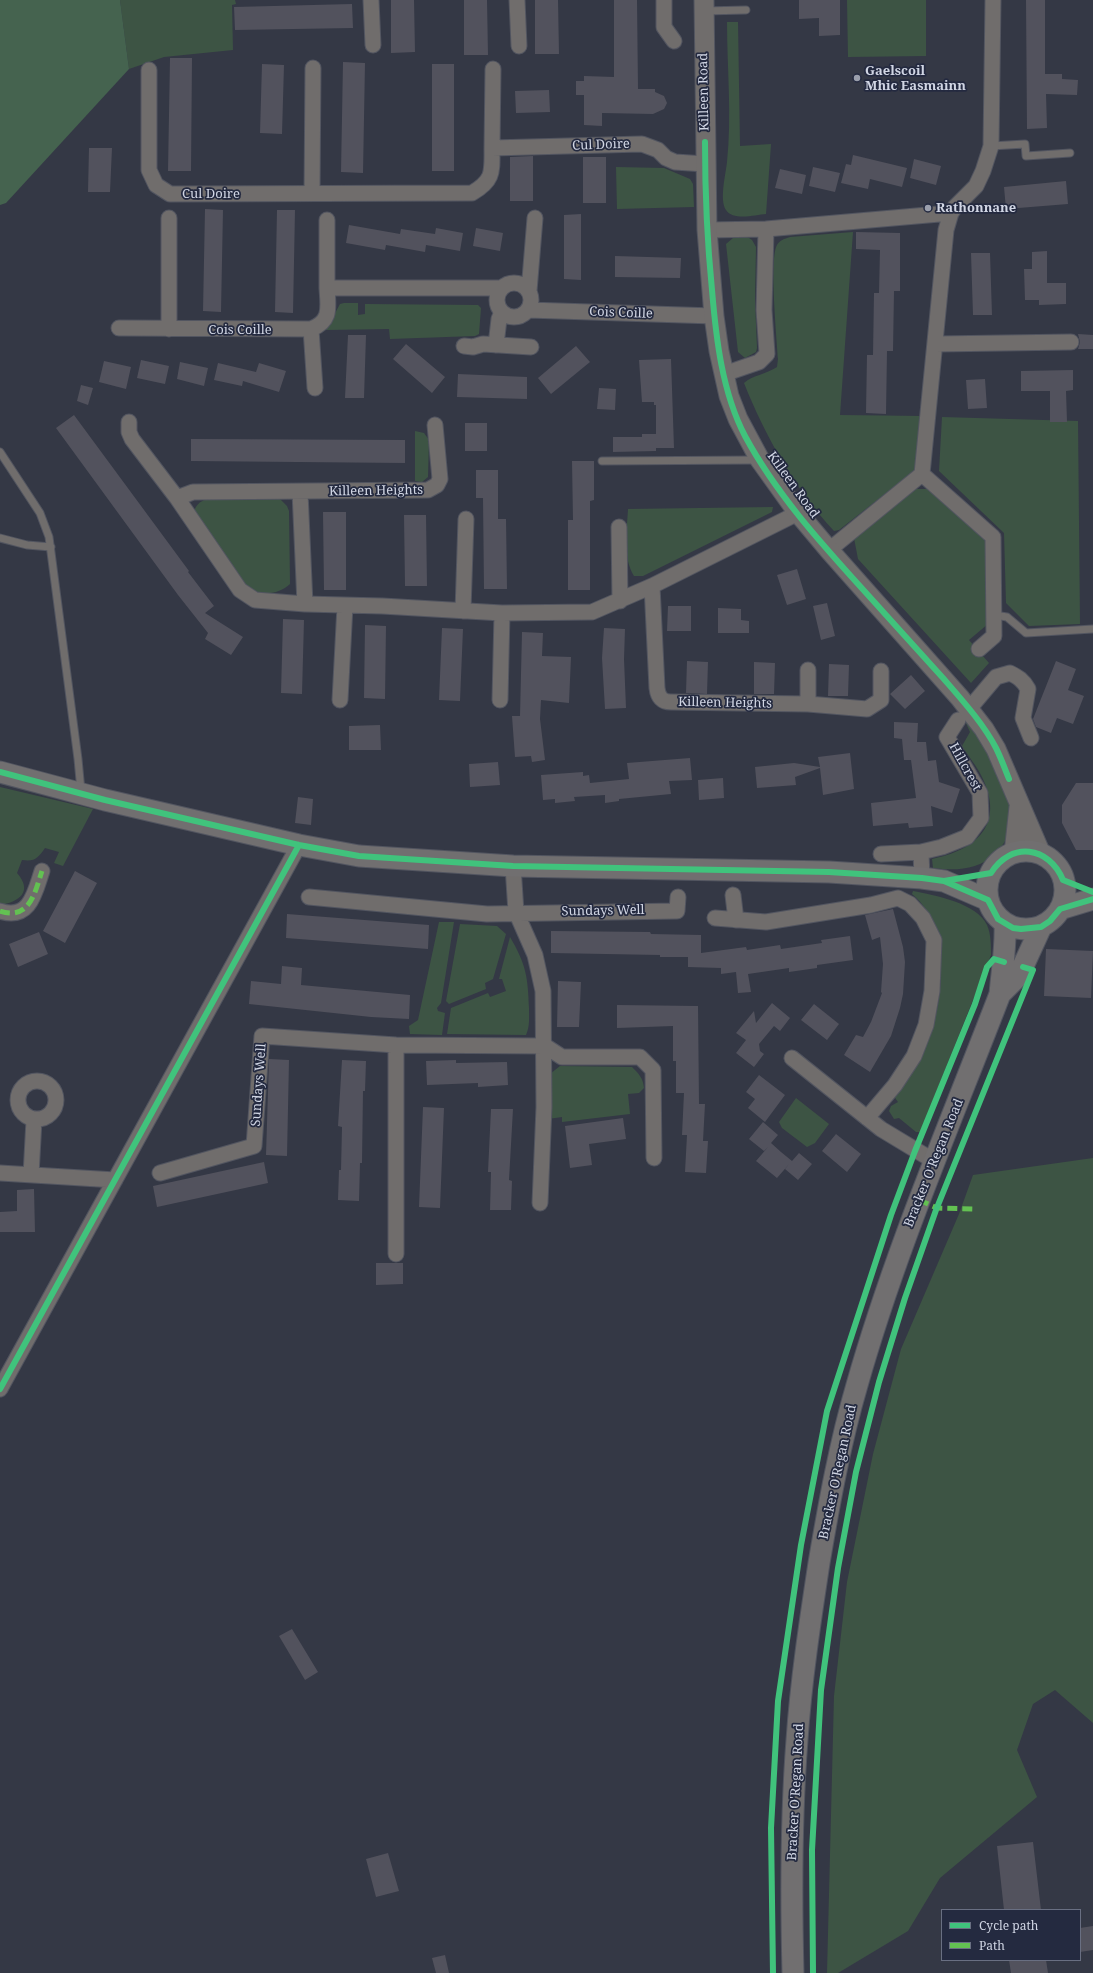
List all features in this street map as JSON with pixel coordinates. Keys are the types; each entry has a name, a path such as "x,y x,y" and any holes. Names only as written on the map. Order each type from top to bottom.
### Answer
{"main road":[{"path":"0,772 299,845 358,856 513,866 829,872 922,878 944,881 988,900"},
{"path":"1031,852 1041,854 1052,861 1060,871 1065,895 1060,909 1050,921 1040,927 1021,930 1005,924 993,912 988,900 987,887 991,873 1000,861 1014,853 1031,852"},
{"path":"944,881 991,873"},
{"path":"1063,880 1093,892"},
{"path":"1060,909 1093,899"},
{"name":"Bracker O'Regan Road","path":"793,1973 793,1829 797,1739 808,1629 840,1453 857,1385 905,1237 1000,994 1002,968 1005,954 1005,924"},
{"name":"Bracker O'Regan Road","path":"1000,994 1019,975 1040,927"}],"street":[{"path":"371,0 372,45"},
{"path":"517,0 519,46"},
{"path":"664,0 664,27 674,41"},
{"path":"829,550 922,474 936,344 946,230 951,213 976,186 983,171 991,146 993,0"},
{"name":"Killeen Road","path":"704,6 706,230 714,316 724,374 738,419 760,460 798,513 963,714 996,749 1041,854"},
{"path":"312,193 313,68"},
{"name":"Cul Doire","path":"149,70 149,170 156,185 170,194 472,193 484,186 492,176 493,69"},
{"name":"Cul Doire","path":"492,148 642,144 658,150 666,158 675,162 705,164"},
{"path":"706,230 766,229 951,213"},
{"path":"169,329 170,218"},
{"path":"501,288 497,298 497,303 502,312 513,317 524,314 528,310 531,300 529,290 535,218"},
{"path":"315,388 311,329 322,325 328,314 327,220"},
{"path":"724,374 759,362 766,354 764,310 766,229"},
{"path":"327,288 501,288 505,285 516,282 529,290"},
{"name":"Cois Coille","path":"528,310 714,316"},
{"path":"496,345 499,319 502,312"},
{"name":"Cois Coille","path":"119,328 311,329"},
{"path":"936,344 1071,342"},
{"path":"464,346 496,345 531,347"},
{"path":"128,422 128,432 132,439 176,498 240,590 255,600 305,604 382,606 464,611 592,612 652,586 798,513"},
{"name":"Killeen Heights","path":"176,498 193,492 421,492 433,489 440,479 435,425"},
{"path":"922,474 993,537 994,636 979,649"},
{"path":"300,492 305,604"},
{"path":"464,611 466,519"},
{"path":"619,527 620,601"},
{"name":"Killeen Heights","path":"652,586 657,688 661,699 671,702 808,704 868,709 880,700 881,671"},
{"path":"340,700 344,606"},
{"path":"500,700 502,612"},
{"path":"808,670 808,704"},
{"path":"963,714 996,678 1010,673 1024,681 1028,689 1023,718 1031,738"},
{"name":"Hillcrest","path":"881,854 921,852 942,847 967,837 981,818 980,793 947,737 963,714"},
{"path":"1014,853 1020,806"},
{"path":"0,1390 299,845"},
{"path":"921,852 922,878"},
{"path":"513,866 516,912 535,955 541,977 545,1046 540,1203"},
{"path":"0,911 6,913 21,911 31,903 42,871"},
{"path":"733,895 736,920"},
{"name":"Sundays Well","path":"309,897 487,914 516,912 677,911 678,897"},
{"path":"715,918 766,922 871,905 898,898 910,904 923,918 934,940 932,991 926,1025 914,1056 895,1085 867,1118"},
{"name":"Sundays Well","path":"160,1173 254,1146 262,1036 396,1045 545,1046"},
{"path":"396,1045 396,1254"},
{"path":"545,1046 562,1057 640,1058 653,1070 654,1158"},
{"path":"792,1058 867,1118 904,1144 934,1161"},
{"path":"31,1175 34,1120"},
{"path":"0,1173 115,1180"}],"lane":[{"path":"704,6 746,10"},
{"path":"991,146 1025,144 1026,156 1070,153"},
{"path":"0,452 40,513 49,537 78,759 81,793"},
{"path":"602,461 760,460"},
{"path":"0,538 27,545 51,547"},
{"path":"994,615 1007,617 1026,633 1093,629"}],"green space":[{"path":"0,0 120,0 129,69 6,203 0,205"},
{"path":"120,0 235,0 236,4 232,5 233,50 164,57 129,69"},
{"path":"847,0 926,0 926,56 848,57"},
{"path":"727,22 738,22 740,146 771,144 766,214 739,216 729,213 724,206 723,193 729,127"},
{"path":"616,167 664,168 690,179 693,184 694,207 617,209"},
{"path":"853,232 840,415 923,416 919,463 913,472 839,530 834,531 806,498 782,461 761,423 744,383 777,367 778,359 774,300 774,266 775,253 778,243 790,237"},
{"path":"746,236 752,240 756,247 755,300 757,348 756,352 745,358 738,352 726,244 733,238"},
{"path":"358,303 358,315 365,314 365,304 478,305 481,308 479,334 475,336 390,339 389,329 326,330 340,304"},
{"path":"942,417 1078,421 1080,624 1029,626 1006,603 1004,533 939,471"},
{"path":"415,431 424,433 429,440 428,477 422,482 415,481"},
{"path":"916,489 928,489 983,537 988,547 988,624 969,640 989,663 971,683 858,559 854,538"},
{"path":"218,497 280,499 287,506 289,511 290,584 285,588 273,593 262,593 245,587 193,513 197,505 202,501"},
{"path":"773,507 772,512 643,576 634,576 630,568 626,543 628,509"},
{"path":"964,719 996,766 1010,803 1011,822 1006,839 995,854 988,859 966,868 933,868 932,859 948,855 962,849 974,841 982,832 988,821 990,808 988,794 980,773 962,746 970,732"},
{"path":"0,787 93,809 63,866 54,863 59,852 45,848 33,860 22,860 17,873 22,879 24,885 22,895 7,904 0,905"},
{"path":"913,891 954,901 974,911 982,917 987,925 991,947 991,955 920,1132 916,1132 899,1118 894,1119 889,1111 891,1106 898,1102 893,1095 909,1077 922,1055 931,1033 941,982 941,956 936,932 927,911 912,894"},
{"path":"439,922 454,922 441,1003 437,1008 438,1011 445,1013 442,1035 410,1034 409,1026 418,1020"},
{"path":"460,924 497,926 506,934 493,979 485,983 486,989 449,1004 446,1001"},
{"path":"510,937 520,955 527,979 529,1019 526,1035 447,1034 451,1008 488,993 490,997 506,991 502,979 499,979"},
{"path":"560,1066 632,1067 643,1081 644,1088 639,1093 628,1094 630,1114 562,1122 562,1117 548,1119 550,1074"},
{"path":"796,1098 829,1124 815,1143 807,1147 782,1128 779,1122"},
{"path":"1093,1158 1093,1723 1055,1690 1033,1704 1017,1750 1037,1797 940,1878 908,1931 838,1973 827,1973 834,1696 847,1582 873,1454 901,1349 959,1214 973,1175"}],"building":[{"path":"391,0 414,0 415,52 391,53"},
{"path":"464,0 487,0 488,55 464,55"},
{"path":"535,0 558,0 559,54 535,54"},
{"path":"614,0 637,0 638,89 655,89 655,92 664,96 667,103 664,109 653,114 602,113 602,126 584,125 584,95 576,95 576,81 584,81 584,76 614,77"},
{"path":"799,0 840,0 840,35 819,36 819,18 799,19"},
{"path":"1026,0 1045,0 1045,74 1062,74 1062,79 1078,80 1077,95 1046,94 1047,128 1027,129"},
{"path":"352,4 353,28 235,30 234,7"},
{"path":"170,58 192,58 191,171 168,171"},
{"path":"343,62 365,63 363,173 341,172"},
{"path":"262,64 284,65 282,134 260,133"},
{"path":"432,64 454,64 454,171 432,171"},
{"path":"549,90 550,112 516,113 515,91"},
{"path":"89,148 112,148 110,192 88,192"},
{"path":"853,155 907,168 902,187 870,179 868,189 841,183 846,164 851,165"},
{"path":"533,156 533,201 510,201 510,157"},
{"path":"583,157 606,157 606,203 583,203"},
{"path":"914,159 941,166 936,185 910,178"},
{"path":"813,167 840,173 835,192 809,186"},
{"path":"780,169 806,175 802,194 775,188"},
{"path":"1066,181 1068,204 1006,209 1004,187"},
{"path":"205,209 223,210 221,312 203,311"},
{"path":"277,210 295,210 293,313 275,312"},
{"path":"581,214 581,280 564,279 564,215"},
{"path":"349,225 400,234 401,229 435,234 436,228 463,233 460,251 426,245 425,252 386,245 385,250 346,243"},
{"path":"476,228 503,233 500,251 473,246"},
{"path":"856,232 900,233 900,291 894,291 893,351 887,351 886,414 866,413 867,355 873,355 874,293 879,293 880,250 856,249"},
{"path":"1047,251 1047,283 1066,283 1066,304 1039,305 1039,300 1025,300 1024,269 1032,269 1032,252"},
{"path":"971,253 990,253 992,315 973,315"},
{"path":"615,256 681,258 680,278 615,277"},
{"path":"1078,334 1093,335 1093,349 1078,349 1080,342"},
{"path":"348,335 366,335 364,398 345,398"},
{"path":"406,344 445,377 432,393 393,359"},
{"path":"576,346 590,362 551,394 538,378"},
{"path":"671,359 674,448 656,448 656,451 613,452 613,437 642,437 642,434 656,434 656,405 654,405 654,402 642,402 639,360"},
{"path":"141,360 169,366 165,384 137,378"},
{"path":"104,361 131,367 126,389 99,382"},
{"path":"180,362 208,368 204,386 177,379"},
{"path":"218,363 256,372 259,363 286,371 279,392 243,381 242,386 214,380"},
{"path":"1073,370 1073,390 1066,391 1067,422 1050,422 1050,391 1021,391 1021,371"},
{"path":"458,374 527,377 527,399 457,397"},
{"path":"985,379 987,408 968,409 966,380"},
{"path":"81,385 93,388 88,405 77,401"},
{"path":"599,388 616,389 615,410 597,409"},
{"path":"74,415 214,606 205,613 243,637 231,655 205,639 208,633 178,595 56,428"},
{"path":"465,423 487,423 487,451 465,451"},
{"path":"191,439 405,440 405,463 191,461"},
{"path":"572,461 594,461 594,500 590,501 590,590 568,590 568,520 573,520"},
{"path":"476,470 498,470 498,519 506,519 507,589 484,589 483,498 476,498"},
{"path":"323,512 346,512 346,590 324,590"},
{"path":"404,515 426,515 427,586 405,586"},
{"path":"797,569 806,599 787,605 777,575"},
{"path":"827,603 835,636 821,640 813,606"},
{"path":"668,606 691,606 691,631 667,631"},
{"path":"718,608 741,609 741,620 749,621 749,633 718,633"},
{"path":"283,619 304,620 302,694 281,693"},
{"path":"365,625 386,626 385,699 364,698"},
{"path":"442,628 463,629 460,701 439,700"},
{"path":"604,628 625,629 624,659 626,708 605,709 602,658"},
{"path":"522,632 543,633 542,656 571,657 569,703 541,700 540,719 545,760 532,762 531,756 515,757 512,716 520,716"},
{"path":"687,661 708,662 707,694 686,693"},
{"path":"1056,661 1076,669 1068,690 1084,696 1073,724 1057,718 1051,733 1036,727 1033,719"},
{"path":"754,662 775,663 774,694 754,694"},
{"path":"829,664 849,665 848,696 828,696"},
{"path":"911,675 925,691 905,709 890,694"},
{"path":"894,722 918,723 917,742 926,742 928,761 936,760 939,782 960,789 952,813 931,806 933,826 909,828 908,823 873,826 871,803 916,798 911,760 904,760 902,739 894,738"},
{"path":"380,725 381,750 349,750 349,726"},
{"path":"850,753 854,789 823,795 820,768 795,777 796,785 757,788 755,767 794,763 820,767 818,757"},
{"path":"690,758 692,780 669,781 671,794 619,799 619,801 605,803 605,795 574,797 575,801 555,803 555,799 543,800 541,775 583,772 583,776 589,775 590,783 629,779 627,763"},
{"path":"498,762 500,785 470,787 469,764"},
{"path":"723,778 724,798 699,800 698,780"},
{"path":"1076,783 1093,783 1093,850 1076,850 1062,823 1062,805"},
{"path":"298,797 313,799 311,825 295,823"},
{"path":"75,871 97,883 65,943 43,931"},
{"path":"893,909 903,947 905,962 903,994 891,1036 870,1072 844,1055 856,1035 863,1037 871,1022 882,993 883,964 880,937 872,940 865,915"},
{"path":"287,914 429,925 428,949 286,938"},
{"path":"551,931 650,932 651,934 701,935 701,953 746,947 747,950 780,945 781,949 822,943 821,940 850,936 853,960 817,965 817,968 789,972 789,968 748,974 751,992 738,993 736,972 721,974 721,968 688,967 688,957 551,953"},
{"path":"39,932 48,954 18,967 9,944"},
{"path":"1046,949 1093,951 1091,998 1044,996"},
{"path":"282,966 302,968 301,985 410,995 409,1019 371,1017 249,1004 251,981 281,984"},
{"path":"558,981 581,982 579,1027 557,1027"},
{"path":"772,1003 790,1018 780,1031 774,1026 759,1044 760,1051 764,1054 754,1067 736,1053 746,1040 736,1033 754,1011 756,1023"},
{"path":"814,1004 839,1024 827,1040 801,1020"},
{"path":"617,1005 698,1006 699,1104 705,1104 703,1141 708,1141 706,1173 685,1172 687,1135 682,1135 684,1093 676,1093 676,1061 673,1061 673,1026 617,1028"},
{"path":"269,1059 289,1060 287,1156 266,1155"},
{"path":"342,1060 366,1061 365,1091 363,1091 362,1163 360,1163 359,1201 338,1200 339,1170 341,1170 342,1127 338,1126"},
{"path":"456,1060 456,1063 507,1062 508,1085 478,1087 478,1083 427,1085 426,1061"},
{"path":"759,1075 785,1095 765,1122 748,1108 755,1099 746,1092"},
{"path":"423,1107 444,1108 440,1208 419,1207"},
{"path":"491,1109 513,1109 509,1180 512,1181 511,1210 490,1210 491,1172 488,1172"},
{"path":"623,1118 626,1139 589,1144 592,1165 570,1168 565,1126"},
{"path":"763,1122 778,1135 771,1143 781,1152 792,1161 799,1153 812,1164 798,1180 785,1169 790,1163 777,1178 756,1161 768,1147 764,1151 749,1139"},
{"path":"836,1134 861,1154 847,1172 822,1151"},
{"path":"264,1162 268,1183 157,1207 153,1186"},
{"path":"34,1189 35,1232 0,1232 0,1212 17,1211 17,1190"},
{"path":"376,1263 403,1263 403,1284 376,1285"},
{"path":"292,1629 318,1672 305,1680 279,1636"},
{"path":"1033,1842 1041,1909 1004,1909 997,1846"},
{"path":"388,1853 399,1891 376,1897 366,1859"},
{"path":"1093,1926 1093,1950 1081,1952 1081,1928"},
{"path":"445,1955 449,1973 436,1973 432,1958"},
{"path":"1009,1961 1046,1961 1048,1973 1011,1973"}],"marked path":[{"path":"0,911 10,913 18,912 25,908 34,896 42,871"},
{"path":"919,1200 937,1208 973,1209"}],"cycle path":[{"path":"705,142 710,271 718,346 721,364 731,401 745,436 759,461 810,530 943,678 979,721 996,748 1009,779"},
{"path":"0,772 105,800 299,845 359,856 513,866 829,872 922,878 944,881 988,900 998,919 1013,928 1021,929 1041,927 1050,921 1060,909 1093,899"},
{"path":"0,1389 299,845"},
{"path":"944,881 991,873 999,863 1009,856 1019,852 1029,852 1039,854 1049,860 1057,869 1063,880 1093,892"},
{"path":"773,1973 771,1828 778,1701 801,1545 827,1411 891,1215 915,1151 975,1004 987,967 994,959 1004,962"},
{"path":"813,1973 812,1850 821,1690 838,1568 856,1472 879,1382 905,1298 936,1210 1033,970 1023,967"}],"place":[{"name":"Gaelscoil Mhic Easmainn","path":"857,78"},
{"name":"Rathonnane","path":"928,208"}]}
